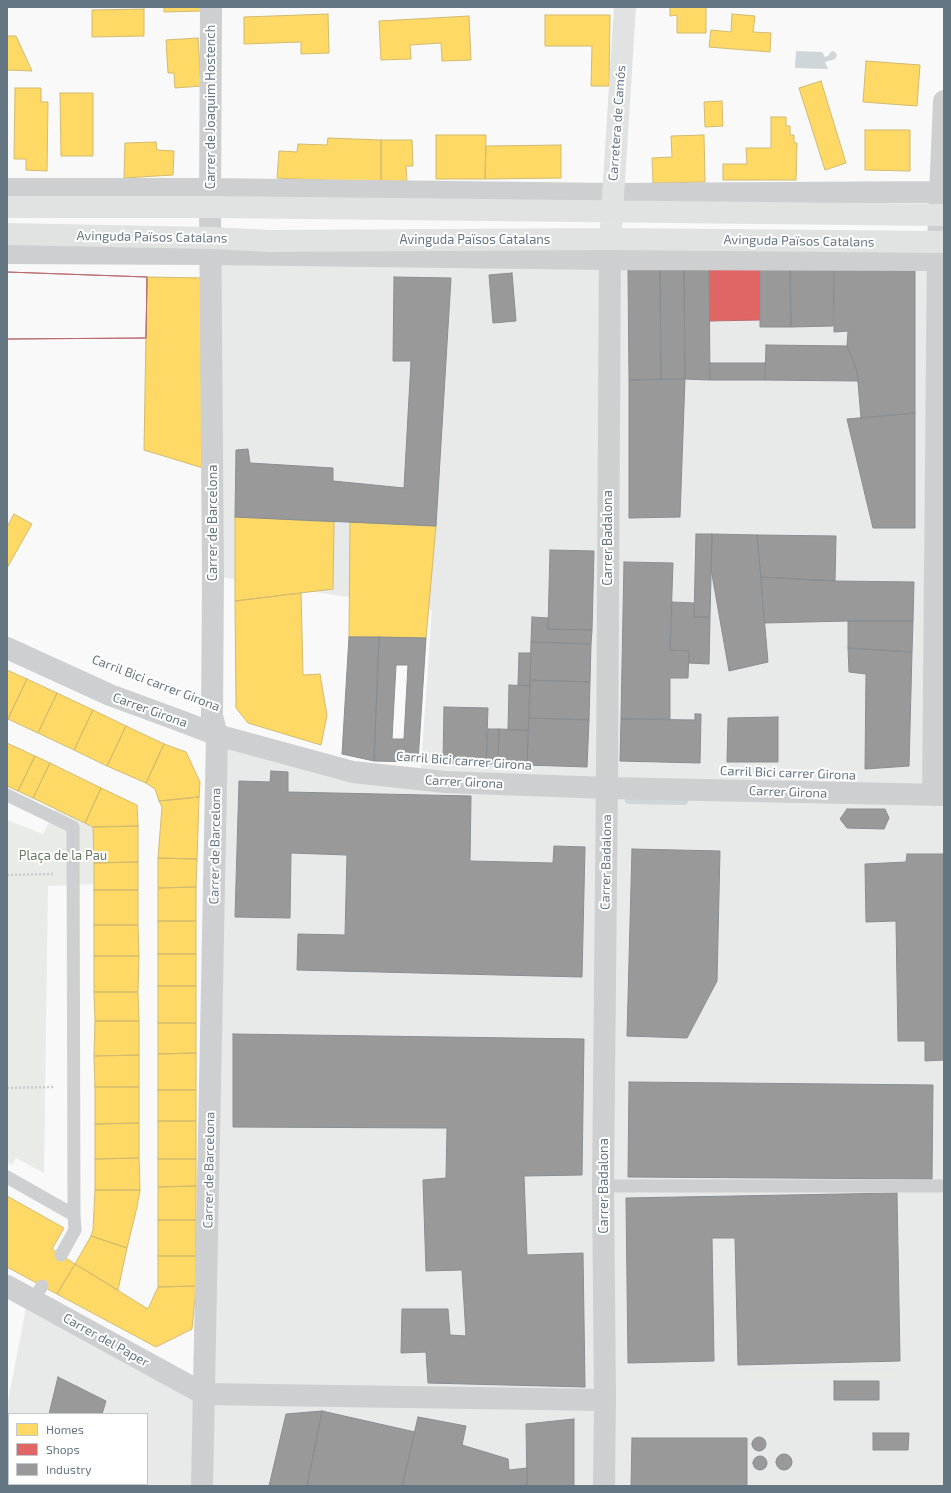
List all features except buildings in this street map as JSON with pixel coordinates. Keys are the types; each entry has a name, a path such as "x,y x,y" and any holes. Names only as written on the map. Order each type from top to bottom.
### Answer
{"main road":[{"name":"Carretera de Camós","path":"609,249 625,7"},
{"name":"Avinguda Països Catalans","path":"7,206 210,198 612,203 941,215"},
{"name":"Avinguda Països Catalans","path":"7,234 211,246 271,241 609,249 940,248"}],"street":[{"name":"Carrer de Joaquim Hostench","path":"210,198 211,7"},
{"path":"938,795 940,248 944,101"},
{"path":"7,189 210,198"},
{"path":"612,203 942,192"},
{"name":"Carrer de Barcelona","path":"202,1486 217,734 212,716 210,198"},
{"name":"Avinguda Països Catalans","path":"7,253 211,246"},
{"name":"Carrer Badalona","path":"604,1486 604,1186 609,249"},
{"name":"Carrer Girona","path":"7,648 110,696 217,734 353,772 445,782 607,788 938,795"},
{"name":"Carrer del Paper","path":"7,1286 38,1293 204,1394"},
{"path":"204,1394 605,1400"}],"lane":[{"path":"7,795 73,827 75,1230 61,1255"},
{"path":"7,1177 74,1215"},
{"path":"604,1186 944,1186"}],"path":[{"path":"7,876 74,873"},
{"path":"7,1088 74,1086"}],"shaded area":[{"path":"796,51 822,52 825,57 832,51 837,55 835,59 825,62 828,69 795,68"},
{"path":"944,253 944,1486 7,1486 7,1407 28,1297 204,1394 217,735 420,779 432,610 213,576 211,254"}],"green space":[{"name":"Plaça de la Pau","path":"56,809 93,827 94,884 48,886 44,1173 16,1158 12,1165 7,1162 7,820 43,834"},
{"path":"740,1374 898,1374 898,1377 740,1377"}],"waterway":[{"path":"629,800 684,801"}]}
